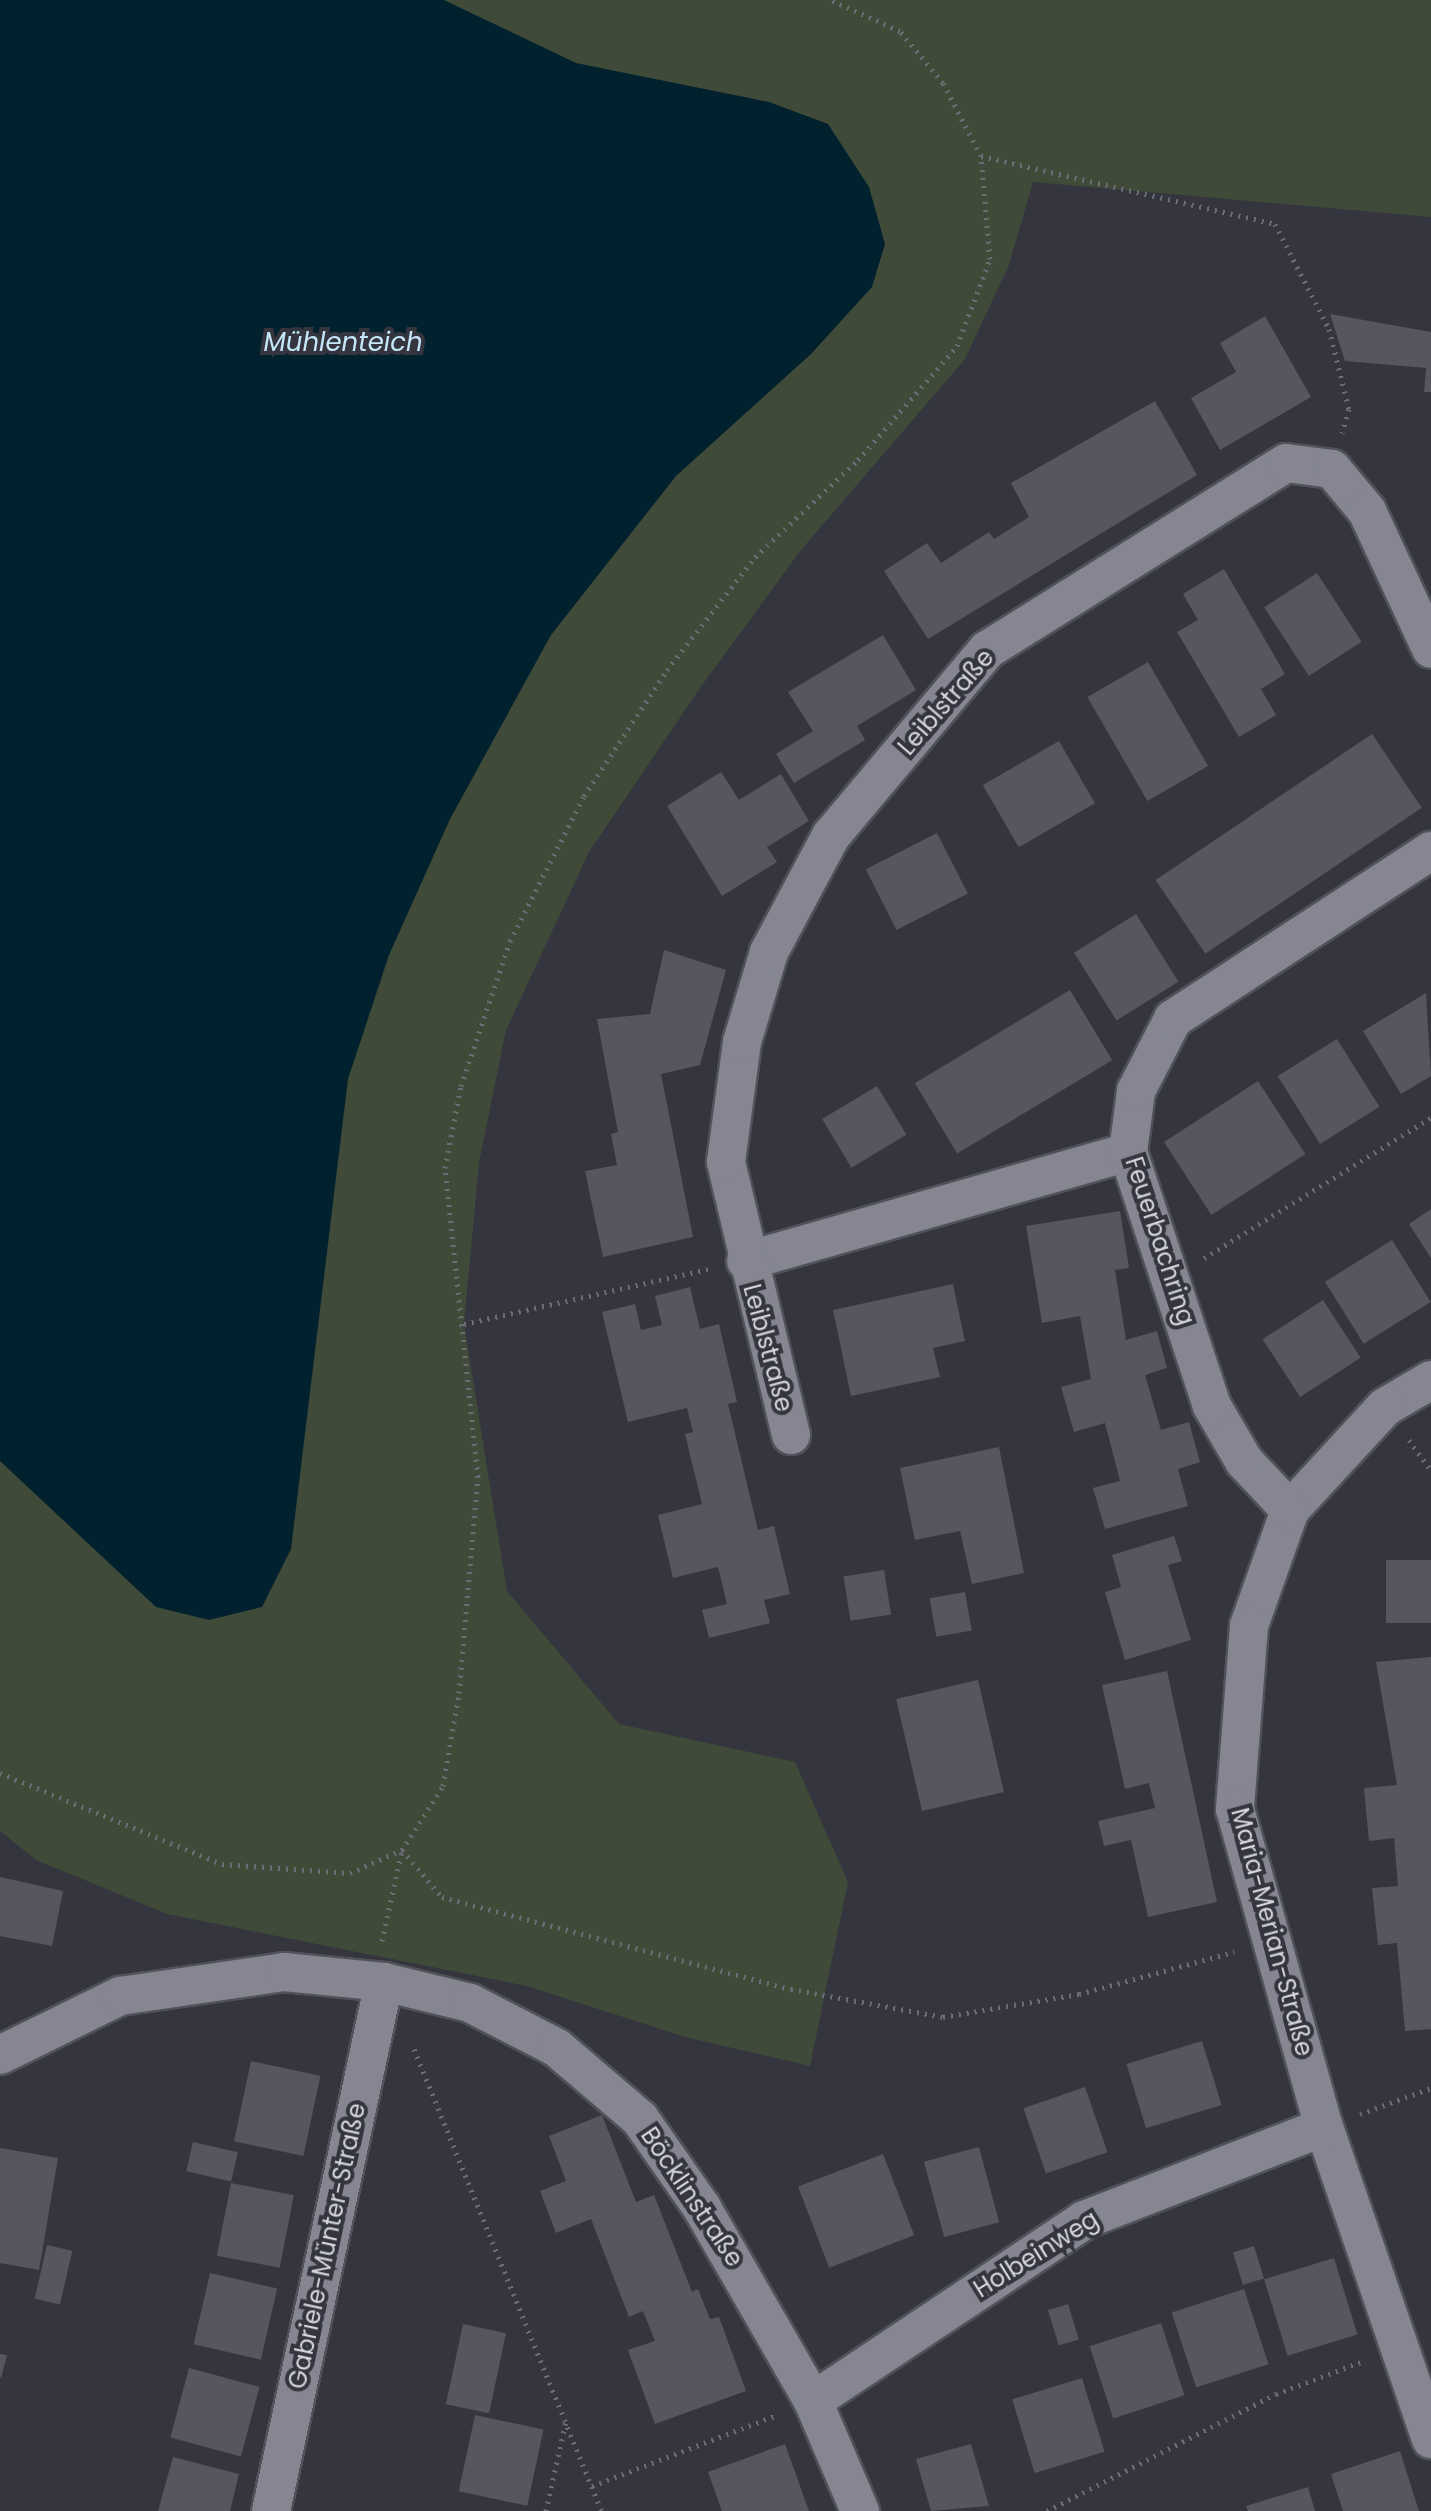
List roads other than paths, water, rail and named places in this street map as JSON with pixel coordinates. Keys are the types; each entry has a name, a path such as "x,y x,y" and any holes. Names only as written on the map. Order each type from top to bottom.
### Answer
{"street":[{"name":"Leiblstraße","path":"791,1435 746,1261 726,1162 742,1042 769,952 831,836 987,650 1286,463 1332,469 1367,511 1431,649"},
{"name":"Feuerbachring","path":"1290,1510 1244,1461 1212,1406 1173,1278 1128,1152 1136,1091 1173,1019 1431,851"},
{"name":"Leiblstraße","path":"746,1261 1128,1152"},
{"name":"Maria-Merian-Straße","path":"1431,1380 1385,1407 1290,1510 1249,1626 1235,1809 1276,1941 1324,2127 1402,2346 1431,2439"},
{"name":"Böcklinstraße","path":"0,2055 120,1996 284,1972 384,1982 470,2003 557,2048 640,2119 759,2299 813,2401 860,2511"},
{"name":"Gabriele-Münter-Straße","path":"271,2511 384,1982"},
{"name":"Holbeinweg","path":"813,2401 1084,2220 1324,2127"}],"water":[{"name":"Mühlenteich","path":"0,0 444,0 576,63 769,102 828,124 869,187 885,244 872,287 811,354 676,476 551,635 450,819 389,955 348,1079 291,1549 262,1607 209,1620 156,1607 0,1461"}]}
